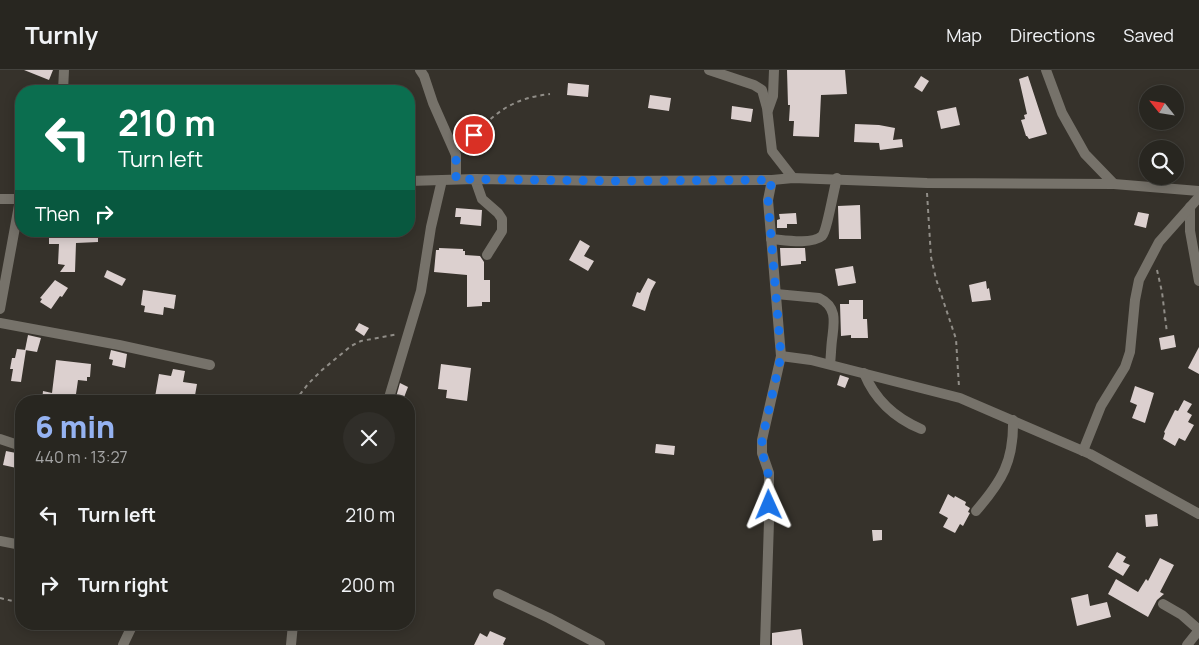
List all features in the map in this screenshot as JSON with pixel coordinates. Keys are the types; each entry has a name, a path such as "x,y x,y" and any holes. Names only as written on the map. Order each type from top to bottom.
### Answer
{"street":[{"path":"63,85 64,70"},
{"path":"420,70 456,155 456,179"},
{"path":"710,70 754,85 760,89 764,95 772,151 793,178"},
{"path":"767,113 772,96 774,70"},
{"path":"1046,70 1062,113 1085,154 1114,184"},
{"path":"415,181 456,179 613,181 772,180 837,178 927,183 1114,184 1199,191"},
{"path":"771,238 800,241 812,240 821,236 825,232 828,223 829,207 837,178"},
{"path":"475,179 482,199 498,213 503,225 499,238 486,255"},
{"path":"390,395 421,291 431,227 442,180"},
{"path":"765,645 770,521 768,473 762,452 762,440 781,356 768,200 772,180"},
{"path":"1082,451 1101,406 1125,366 1130,352 1139,280 1159,242 1199,197"},
{"path":"0,199 15,200"},
{"path":"1190,207 1190,231 1199,280"},
{"path":"0,309 15,231"},
{"path":"776,294 819,298 831,306 834,316 830,364"},
{"path":"0,323 210,365"},
{"path":"781,356 830,364 960,398 1082,451 1199,514"},
{"path":"864,373 874,392 894,415 921,430"},
{"path":"976,511 1006,469 1012,453 1013,420"},
{"path":"0,439 15,444"},
{"path":"0,541 15,544"},
{"path":"498,594 600,645"},
{"path":"1163,604 1189,620 1199,630 1187,645"},
{"path":"123,645 130,630"},
{"path":"291,645 292,630"}],"path":[{"path":"456,155 486,124 508,106 530,96 550,94"},
{"path":"927,183 932,257 936,279 956,339 960,398"},
{"path":"1149,260 1157,270 1159,278 1167,333"},
{"path":"300,395 317,374 352,346 361,341 408,333"},
{"path":"0,598 15,602"}],"building":[{"path":"24,70 53,70 49,80"},
{"path":"787,70 845,70 847,94 821,95 819,137 793,136 794,121 789,121 790,105 788,105"},
{"path":"921,76 929,81 922,92 914,87"},
{"path":"1028,76 1047,134 1029,139 1026,136 1021,120 1025,119 1024,115 1027,114 1019,79"},
{"path":"568,83 589,85 588,97 567,95"},
{"path":"650,95 671,98 669,111 648,108"},
{"path":"732,106 753,109 751,122 731,119"},
{"path":"956,107 960,125 941,129 937,111"},
{"path":"855,124 895,128 893,140 902,139 903,147 880,150 879,143 854,142"},
{"path":"860,205 861,239 839,239 838,206"},
{"path":"456,208 482,210 481,226 460,224 461,217 455,217"},
{"path":"1138,212 1149,214 1146,228 1134,225"},
{"path":"796,213 797,224 787,224 787,228 777,228 777,220 780,219 779,214"},
{"path":"49,237 98,237 98,242 76,243 75,272 60,272 65,265 58,264 59,244 49,244"},
{"path":"580,240 590,246 584,256 594,261 588,271 569,260"},
{"path":"439,248 463,249 465,255 480,256 484,262 484,280 490,280 490,302 482,302 482,306 467,307 467,275 434,272 436,250 439,250"},
{"path":"780,248 805,248 806,261 801,261 801,264 781,266"},
{"path":"853,266 856,283 838,286 835,269"},
{"path":"107,270 126,279 122,286 104,277"},
{"path":"648,278 656,282 645,311 632,306 637,292 640,293"},
{"path":"55,280 68,288 51,309 40,302 42,299 40,298"},
{"path":"986,281 991,300 972,302 969,285"},
{"path":"143,290 176,295 174,309 164,307 163,315 144,312 145,306 141,305"},
{"path":"849,300 863,300 863,319 867,319 868,338 851,338 851,335 841,336 840,304 849,304"},
{"path":"359,323 369,328 364,336 355,330"},
{"path":"28,335 41,338 37,352 25,350"},
{"path":"1174,335 1176,347 1161,350 1159,338"},
{"path":"1199,347 1199,374 1188,368"},
{"path":"17,349 26,350 21,382 11,381 13,369 10,369 12,358 15,358"},
{"path":"111,350 127,354 125,368 112,365 113,360 109,359"},
{"path":"56,360 91,364 90,377 87,377 87,381 78,380 76,395 43,395 43,391 52,393"},
{"path":"441,364 471,368 467,401 446,398 447,390 438,389"},
{"path":"173,369 185,371 183,382 197,384 195,395 155,395 159,374 171,376"},
{"path":"840,375 849,378 845,388 837,385"},
{"path":"400,383 408,387 405,395 397,395"},
{"path":"1135,386 1154,393 1145,423 1132,418 1137,405 1130,402"},
{"path":"1184,400 1192,404 1187,412 1192,415 1188,422 1194,425 1185,441 1179,438 1175,446 1163,439 1164,432 1175,410 1178,411"},
{"path":"656,444 675,446 674,455 655,453"},
{"path":"6,451 15,453 15,468 3,465"},
{"path":"948,494 966,502 965,505 970,508 968,512 970,513 963,526 960,524 955,533 943,527 948,518 939,513"},
{"path":"1157,514 1158,526 1146,527 1145,515"},
{"path":"872,530 882,530 882,540 873,541"},
{"path":"1117,552 1126,557 1123,562 1130,565 1123,576 1108,567"},
{"path":"1160,558 1174,565 1160,592 1164,594 1157,600 1148,617 1108,594 1116,579 1138,592 1146,579 1148,581"},
{"path":"1088,594 1090,606 1107,602 1111,617 1077,626 1071,598"},
{"path":"801,629 803,645 772,645 772,633"},
{"path":"490,631 506,638 504,645 474,645 480,633 487,637"}],"route":[{"path":"474,135 456,155 456,179 613,181 772,180 768,200 781,356 762,440 762,452 768,473 769,505"}]}
